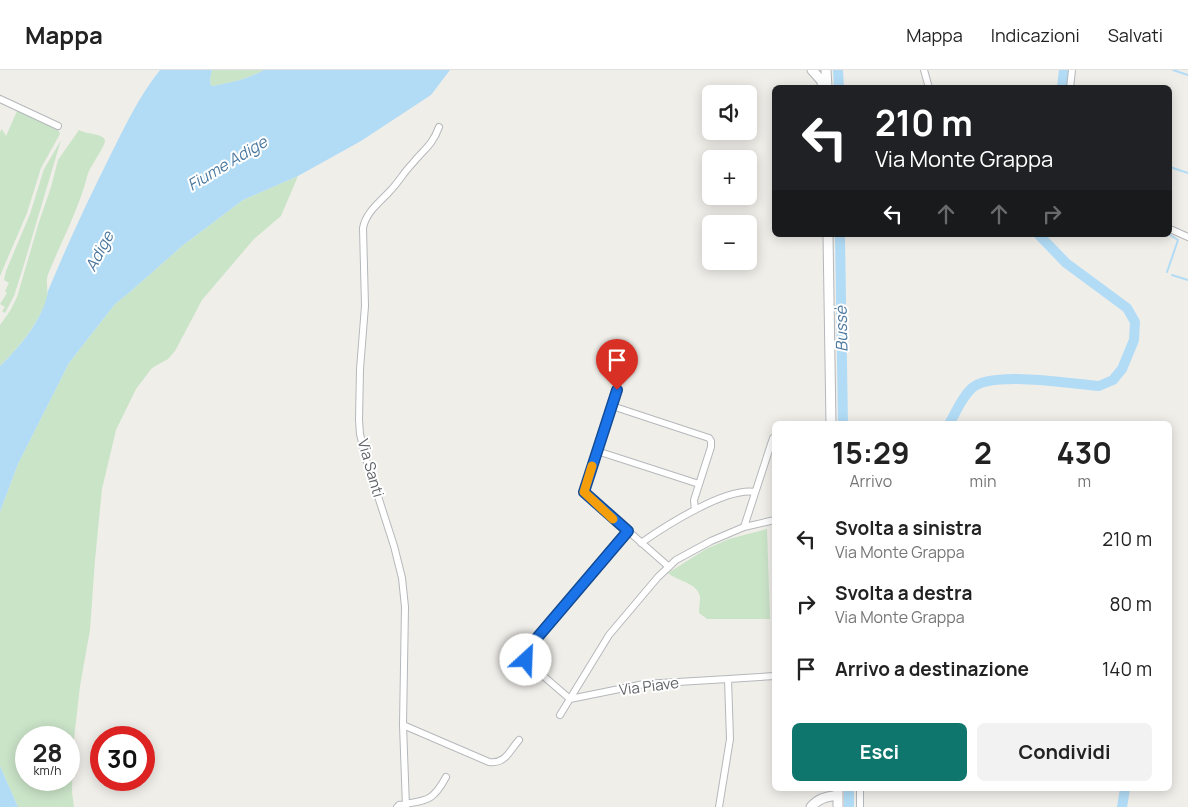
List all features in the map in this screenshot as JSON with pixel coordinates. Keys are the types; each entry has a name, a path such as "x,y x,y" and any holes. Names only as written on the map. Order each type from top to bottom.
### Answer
{"main road":[{"path":"812,70 824,85"},
{"path":"825,85 826,70"},
{"path":"828,237 831,421"},
{"path":"811,807 816,801 838,792 838,807"}],"street":[{"path":"924,70 928,85"},
{"path":"1070,85 1072,70"},
{"path":"0,99 58,126"},
{"name":"Via Santi","path":"406,805 403,725 405,607 402,578 379,496 366,460 360,434 360,369 365,306 363,228 364,219 434,140 439,127"},
{"path":"1172,230 1188,237"},
{"path":"617,390 584,492 669,567"},
{"path":"612,406 711,440 712,447 694,500 695,510"},
{"path":"744,527 772,441"},
{"path":"597,451 699,484"},
{"path":"642,543 669,523 695,510 738,493 755,492"},
{"path":"560,715 609,635 658,577 676,560 711,541 744,527 772,521"},
{"path":"570,699 526,660 525,652 628,531"},
{"name":"Via Piave","path":"570,699 644,684 772,676"},
{"path":"719,807 730,740 728,679"},
{"path":"403,725 489,762 497,763 503,760 518,740"},
{"path":"397,807 422,802 434,796 446,777"},
{"path":"860,791 860,807"}],"green space":[{"path":"212,70 264,70 225,84 211,86"},
{"path":"18,109 57,127 60,134 41,168 27,213 0,276 0,132 2,129 6,136"},
{"path":"79,130 102,136 105,143 88,173 74,214 48,276 47,298 42,311 14,352 0,366 0,325 17,297 58,160"},
{"path":"61,140 14,296 5,313 2,311 5,307 0,304 7,293 5,291 9,283 4,280 6,271 30,214 44,169"},
{"path":"298,176 281,216 254,239 202,300 175,351 168,359 152,368 136,389 116,430 102,489 90,630 80,686 75,726 15,726 15,791 72,791 74,807 18,807 0,766 0,512 18,464 69,363 115,304 182,246 243,200"},
{"path":"767,529 770,619 707,619 699,613 700,597 695,588 668,573 706,549 729,539"}],"water":[{"path":"160,70 212,70 211,86 225,84 264,70 450,70 431,95 361,141 298,176 243,200 182,246 115,304 69,363 18,464 0,512 0,366 30,332 42,311 48,291 102,173 145,90"},
{"path":"0,766 18,807 0,807"}],"waterway":[{"name":"Bussè","path":"838,70 839,85"},
{"path":"1062,85 1064,70"},
{"path":"1173,70 1188,75"},
{"path":"1172,168 1188,173"},
{"path":"1167,272 1178,240 1172,236"},
{"name":"Bussè","path":"840,237 843,421"},
{"path":"951,421 968,392 982,383 1014,379 1099,386 1113,380 1122,369 1134,340 1135,322 1127,308 1066,263 1041,237"},
{"path":"1172,275 1188,280"},
{"name":"Bussè","path":"849,791 849,807"},
{"path":"1122,807 1125,791"}],"slow traffic":[{"path":"592,466 584,492 613,519"}],"route":[{"path":"526,660 525,652 628,531 584,492 617,390"}],"water label":[{"name":"Fiume Adige","path":"227,163"},
{"name":"Adige","path":"99,251"}]}
